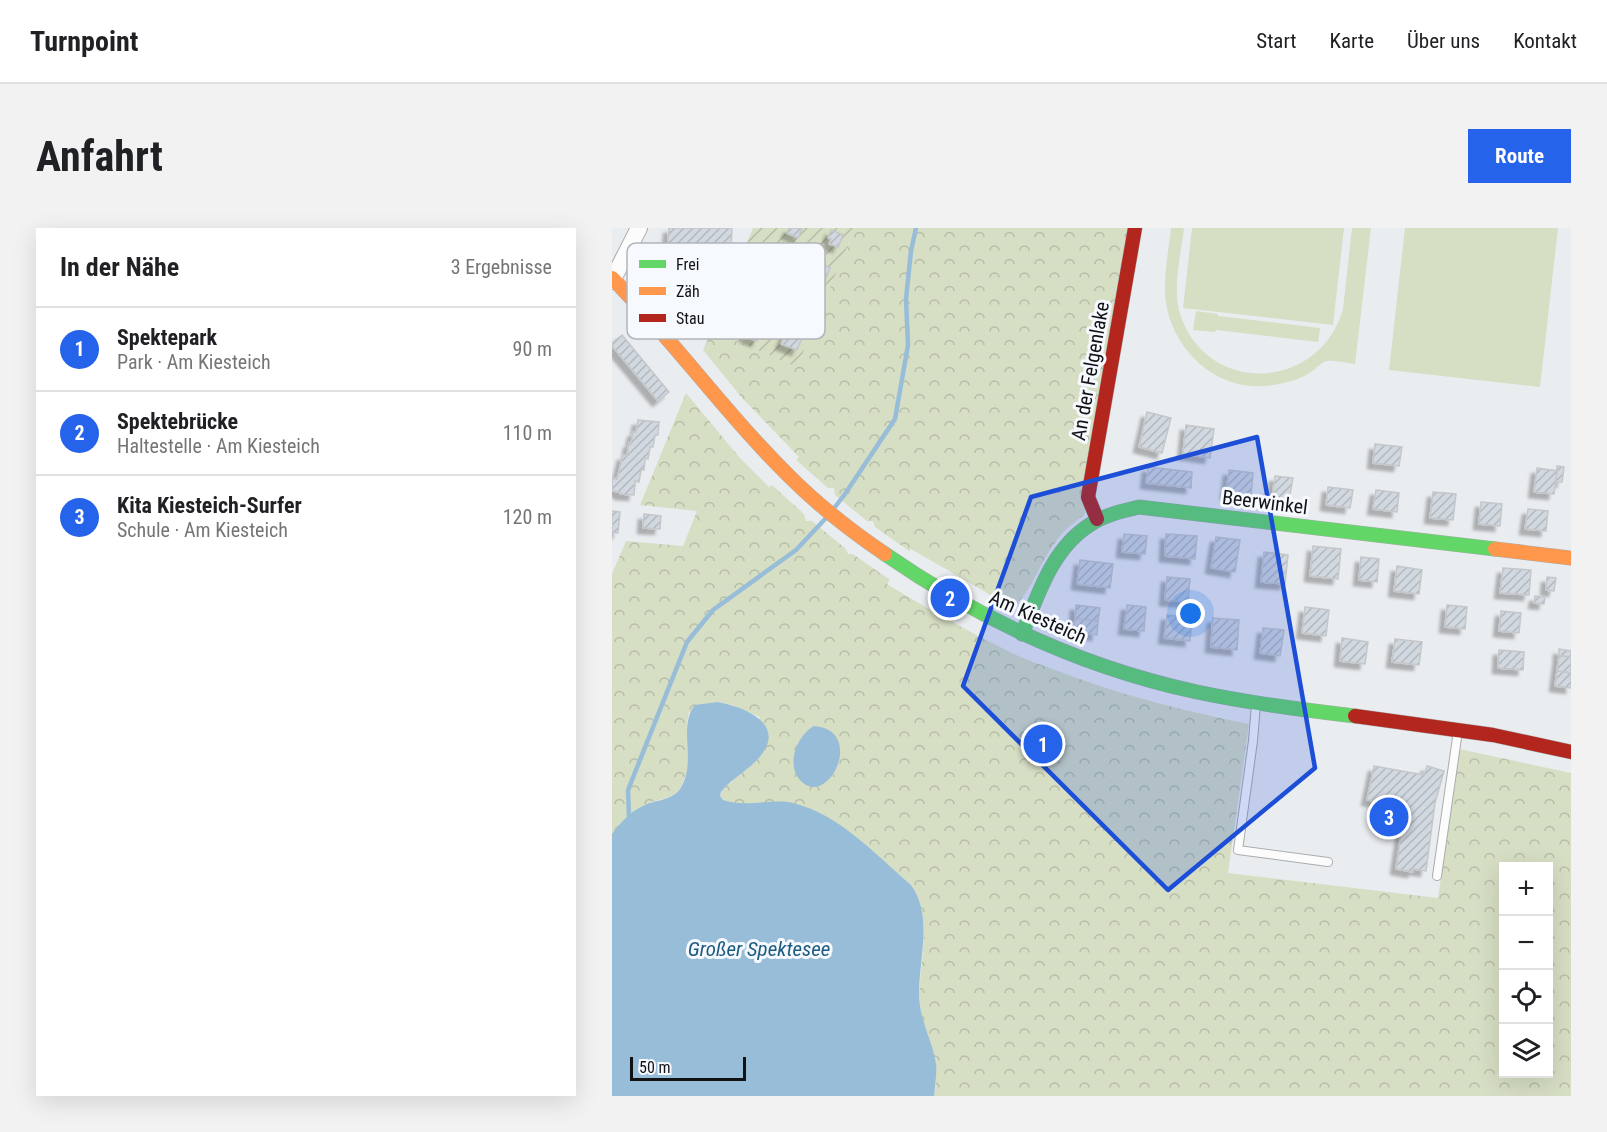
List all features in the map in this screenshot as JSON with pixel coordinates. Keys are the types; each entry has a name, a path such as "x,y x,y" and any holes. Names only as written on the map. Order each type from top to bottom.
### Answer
{"street":[{"path":"631,243 639,228"},
{"name":"An der Felgenlake","path":"1097,519 1088,497 1135,228"},
{"path":"612,279 627,251"},
{"name":"Am Kiesteich","path":"612,279 627,293"},
{"name":"Am Kiesteich","path":"669,339 784,473 853,531 899,566 950,598 1022,634 1110,669 1186,690 1256,703 1458,729 1524,740 1571,752"},
{"name":"Beerwinkel","path":"1022,634 1052,563 1071,538 1097,519 1139,507 1571,558"}],"lane":[{"path":"1256,703 1238,850 1328,862"},
{"path":"1437,876 1458,729"}],"highlighted area":[{"path":"1257,437 1315,768 1168,890 963,686 1031,497"}],"green space":[{"path":"753,228 855,228 825,300 825,243 747,243"},
{"path":"855,228 1129,228 1085,514 1065,530 1054,544 1029,588 1017,604 1006,604 911,549 909,551 875,527 873,521 867,521 835,495 834,488 828,488 796,460 799,457 743,399 703,350 708,339 733,339 797,366 808,339 825,339 825,299"},
{"path":"1171,228 1184,228 1177,293 1180,314 1194,341 1214,360 1237,371 1263,373 1288,369 1312,356 1330,336 1343,309 1352,228 1371,228 1355,364 1327,361 1296,380 1273,385 1252,386 1233,382 1199,363 1185,348 1168,312 1165,284"},
{"path":"1192,228 1344,228 1333,325 1183,308"},
{"path":"1405,228 1558,228 1540,387 1389,370"},
{"path":"1196,311 1218,314 1218,316 1320,328 1318,342 1216,330 1215,332 1193,330"},
{"path":"733,339 809,339 797,367"},
{"path":"686,393 740,458 769,487 772,485 804,514 806,521 812,521 846,549 848,554 853,554 890,580 887,584 917,602 1013,654 1099,686 1198,713 1249,724 1228,873 1438,898 1459,749 1571,773 1571,1096 934,1096 935,1068 920,1004 924,927 918,898 911,885 846,830 730,803 720,796 723,788 732,782 760,717 732,705 718,702 689,712 687,723 688,771 680,789 671,797 651,802 612,834 612,574 626,541 683,546 697,511 640,505"}],"water":[{"name":"Großer Spektesee","path":"718,702 752,714 767,729 769,738 765,749 756,761 721,792 720,796 723,800 740,803 784,802 810,808 856,837 911,885 918,899 924,928 919,991 923,1021 936,1064 934,1096 612,1096 612,834 634,811 672,796 680,789 687,768 687,734 690,714 695,705"},
{"path":"814,726 830,731 838,740 840,752 838,765 831,776 823,784 812,787 802,782 797,776 794,760 802,737"}],"building":[{"path":"669,228 732,228 731,243 668,243"},
{"path":"789,228 802,228 798,238 787,233"},
{"path":"831,230 843,235 838,247 829,244 831,239 828,238"},
{"path":"825,266 830,268 825,280"},
{"path":"622,335 669,392 658,401 612,346 612,343"},
{"path":"783,339 802,339 797,350 781,344"},
{"path":"1147,412 1171,418 1162,453 1139,447"},
{"path":"638,420 659,422 658,435 655,435 653,447 650,447 648,459 645,458 644,470 641,470 639,482 635,481 634,495 620,494 620,492 612,491 612,478 617,479 623,455 627,456 629,443 631,444 633,432 636,432"},
{"path":"1186,425 1214,429 1210,458 1183,454"},
{"path":"1375,444 1402,447 1399,466 1373,463"},
{"path":"1557,466 1564,467 1562,482 1556,482"},
{"path":"1148,467 1192,472 1191,488 1146,483"},
{"path":"1537,468 1557,471 1554,494 1534,492"},
{"path":"1229,470 1253,473 1251,497 1226,494"},
{"path":"1275,476 1293,478 1289,501 1272,498"},
{"path":"1328,487 1353,490 1350,508 1326,505"},
{"path":"1376,490 1399,493 1397,512 1373,509"},
{"path":"1433,492 1456,494 1453,520 1430,518"},
{"path":"1481,502 1502,504 1500,526 1479,524"},
{"path":"1528,509 1548,511 1546,531 1525,529"},
{"path":"612,511 620,512 618,533 612,532"},
{"path":"644,514 661,516 660,529 643,528"},
{"path":"1124,534 1147,536 1145,554 1122,552"},
{"path":"1166,534 1197,536 1195,559 1165,556"},
{"path":"1216,537 1240,540 1235,572 1211,568"},
{"path":"1313,546 1341,549 1338,579 1310,576"},
{"path":"1264,552 1288,555 1285,584 1261,582"},
{"path":"1361,557 1379,559 1377,582 1359,580"},
{"path":"1080,560 1113,564 1110,588 1077,584"},
{"path":"1397,566 1422,570 1419,594 1394,591"},
{"path":"1503,568 1531,570 1529,595 1500,593"},
{"path":"1167,577 1190,579 1188,602 1165,600"},
{"path":"1547,577 1556,578 1554,591 1546,590"},
{"path":"1535,596 1545,597 1544,604 1534,603"},
{"path":"1076,605 1100,608 1098,621 1075,619"},
{"path":"1127,605 1146,607 1144,631 1124,629"},
{"path":"1447,605 1467,607 1465,629 1445,627"},
{"path":"1305,607 1329,610 1326,636 1302,633"},
{"path":"1501,611 1521,613 1519,633 1499,631"},
{"path":"1167,615 1192,618 1190,641 1164,638"},
{"path":"1213,618 1239,620 1237,650 1211,647"},
{"path":"1075,619 1098,621 1097,635 1073,632"},
{"path":"1263,628 1284,630 1280,656 1260,653"},
{"path":"1342,638 1368,642 1365,664 1340,661"},
{"path":"1395,639 1422,642 1419,665 1392,662"},
{"path":"1559,649 1571,651 1571,657 1559,656"},
{"path":"1499,650 1524,652 1523,670 1498,668"},
{"path":"1559,656 1571,657 1571,673 1557,671"},
{"path":"1557,671 1571,673 1571,688 1555,686"},
{"path":"1374,766 1424,775 1427,766 1444,771 1435,803 1426,871 1413,869 1413,872 1396,869 1405,806 1367,800"}],"waterway":[{"path":"835,507 895,419 908,345 906,299 916,228"},
{"path":"629,816 628,790 687,642 713,610 796,550 826,518"}],"traffic: fast":[{"path":"1022,634 1048,573 1056,559 1077,534 1096,521 1139,507 1495,549"},
{"path":"885,554 921,578 995,620 1074,655 1114,669 1155,682 1217,696 1355,716"}],"traffic: slow":[{"path":"612,278 627,294"},
{"path":"667,339 743,428 789,476 835,517 885,554"},
{"path":"1495,549 1571,558"}],"traffic: jam":[{"path":"1097,519 1088,497 1135,228"},
{"path":"1355,716 1493,735 1571,752"}],"place":[{"name":"Spektebrücke","path":"950,598"},
{"name":"Spektepark","path":"1043,744"},
{"name":"Kita Kiesteich-Surfer","path":"1389,817"}]}
